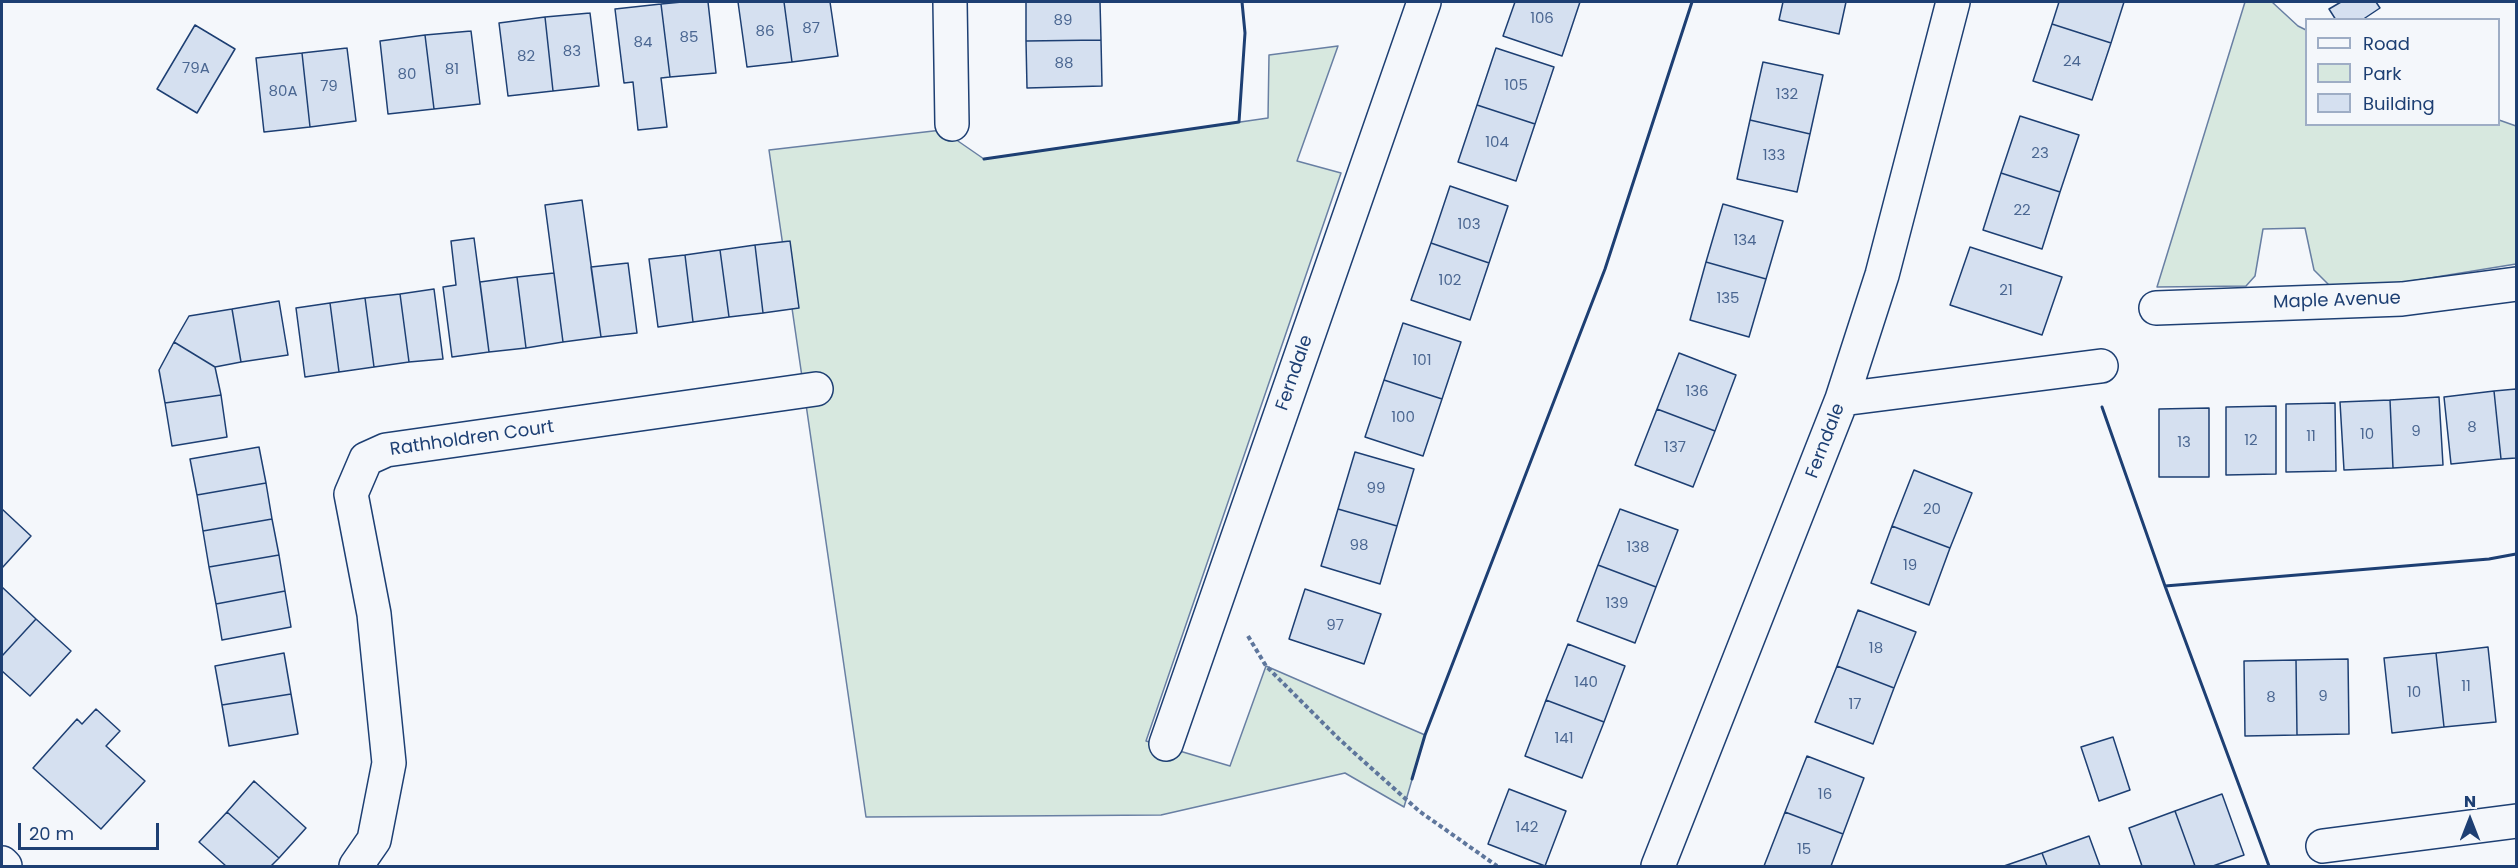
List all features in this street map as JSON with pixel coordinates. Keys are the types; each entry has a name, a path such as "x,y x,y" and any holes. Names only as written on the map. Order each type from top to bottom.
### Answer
{"street":[{"path":"951,2 952,124"},
{"name":"Ferndale","path":"1166,744 1424,2"},
{"name":"Ferndale","path":"1659,867 1842,399 1882,275 1953,2"},
{"name":"Maple Avenue","path":"2156,308 2402,299 2517,284"},
{"path":"1842,399 2101,366"},
{"name":"Rathholdren Court","path":"356,867 374,840 389,763 374,614 351,495 366,459 386,450 816,389"},
{"path":"2323,846 2517,821"},
{"path":"2,863 5,867"}],"path":[{"path":"1222,584 1241,626 1266,666 1339,739 1419,811 1497,867"}],"green space":[{"path":"2245,2 2272,2 2305,30 2305,126 2500,126 2500,120 2516,126 2516,264 2399,283 2329,285 2314,270 2305,228 2263,229 2255,276 2246,286 2157,287"},
{"path":"1338,46 1297,161 1341,173 1146,741 1230,766 1266,666 1425,735 1404,807 1345,773 1161,815 866,817 769,150 942,130 984,159 1268,118 1269,55"}],"building":[{"path":"708,2 716,73 670,77 661,4"},
{"path":"738,2 784,2 792,62 747,67"},
{"path":"784,2 830,2 838,56 792,62"},
{"path":"1026,2 1100,2 1101,40 1026,41"},
{"path":"1515,2 1580,2 1562,56 1503,36"},
{"path":"1783,2 1846,2 1839,34 1779,20"},
{"path":"2059,2 2124,2 2111,43 2052,24"},
{"path":"2341,2 2376,2 2380,8 2365,18 2335,18 2329,9"},
{"path":"661,4 670,77 661,78 667,127 638,130 633,82 624,83 615,9"},
{"path":"590,13 599,86 553,91 545,17"},
{"path":"545,17 553,91 508,96 499,23"},
{"path":"2052,24 2111,43 2092,100 2033,81"},
{"path":"195,25 235,49 197,113 157,89"},
{"path":"471,31 480,104 434,109 425,35"},
{"path":"425,35 434,109 388,114 380,41"},
{"path":"1101,40 1102,86 1027,88 1026,41"},
{"path":"347,48 356,121 310,127 302,53"},
{"path":"1496,48 1554,67 1535,124 1477,105"},
{"path":"302,53 310,127 264,132 256,58"},
{"path":"1763,62 1823,75 1810,134 1750,120"},
{"path":"1477,105 1535,124 1516,181 1458,162"},
{"path":"2020,116 2079,135 2060,192 2001,173"},
{"path":"1750,120 1810,134 1797,192 1737,179"},
{"path":"2001,173 2060,192 2042,249 1983,230"},
{"path":"1450,186 1508,206 1489,263 1431,243"},
{"path":"582,200 601,337 563,342 545,205"},
{"path":"1723,204 1783,221 1766,279 1706,262"},
{"path":"474,238 489,352 452,357 443,287 456,285 451,241"},
{"path":"790,241 799,308 763,313 755,245"},
{"path":"1431,243 1489,263 1470,320 1411,300"},
{"path":"755,245 763,313 729,317 720,250"},
{"path":"1970,247 2062,277 2042,335 1950,305"},
{"path":"720,250 729,317 693,322 685,255"},
{"path":"685,255 693,322 658,327 649,259"},
{"path":"1706,262 1766,279 1749,337 1690,320"},
{"path":"628,263 637,333 601,337 591,267"},
{"path":"554,273 563,342 526,348 517,277"},
{"path":"517,277 526,348 489,352 480,282"},
{"path":"434,289 443,359 409,362 400,294"},
{"path":"400,294 409,362 374,367 365,298"},
{"path":"365,298 374,367 339,372 330,303"},
{"path":"279,301 288,355 241,362 232,309"},
{"path":"330,303 339,372 305,377 296,308"},
{"path":"232,309 241,362 215,367 174,342 189,316"},
{"path":"1403,323 1461,342 1442,399 1384,380"},
{"path":"174,342 215,367 221,395 165,403 159,370"},
{"path":"1679,353 1736,375 1715,431 1657,409"},
{"path":"1384,380 1442,399 1423,456 1365,437"},
{"path":"2516,389 2516,458 2501,459 2494,391"},
{"path":"2494,391 2501,459 2451,464 2444,397"},
{"path":"221,395 227,437 172,446 165,403"},
{"path":"2439,397 2443,465 2393,468 2390,400"},
{"path":"2390,400 2393,468 2344,470 2340,402"},
{"path":"2335,403 2336,471 2286,472 2286,404"},
{"path":"2276,406 2276,474 2226,475 2226,407"},
{"path":"2209,408 2209,477 2159,477 2159,409"},
{"path":"1657,409 1715,431 1693,487 1635,465"},
{"path":"259,447 266,483 197,495 190,459"},
{"path":"1355,452 1414,469 1397,526 1338,509"},
{"path":"1914,470 1972,493 1950,548 1892,526"},
{"path":"266,483 272,519 203,531 197,495"},
{"path":"2,509 31,536 2,568"},
{"path":"1338,509 1397,526 1380,584 1321,566"},
{"path":"1620,509 1678,530 1656,587 1598,565"},
{"path":"272,519 279,555 209,567 203,531"},
{"path":"1892,526 1950,548 1929,605 1871,583"},
{"path":"279,555 285,591 216,604 209,567"},
{"path":"1598,565 1656,587 1635,643 1577,621"},
{"path":"2,587 36,619 2,656"},
{"path":"1305,589 1381,614 1364,664 1289,639"},
{"path":"285,591 291,627 222,640 216,604"},
{"path":"1858,610 1916,632 1894,688 1837,666"},
{"path":"36,619 71,651 30,696 2,671 2,656"},
{"path":"1568,644 1625,666 1604,722 1546,700"},
{"path":"2488,647 2496,722 2444,727 2436,653"},
{"path":"284,653 291,694 222,705 215,666"},
{"path":"2436,653 2444,727 2392,733 2384,658"},
{"path":"2348,659 2349,734 2297,735 2296,660"},
{"path":"2296,660 2297,735 2245,736 2244,661"},
{"path":"1837,666 1894,688 1873,744 1815,722"},
{"path":"291,694 298,734 229,746 222,705"},
{"path":"1546,700 1604,722 1582,778 1525,756"},
{"path":"96,709 120,731 106,746 145,781 101,829 33,768 77,719 82,724"},
{"path":"2113,737 2130,790 2099,801 2081,747"},
{"path":"1807,756 1864,778 1843,834 1785,812"},
{"path":"254,781 306,828 279,858 227,812"},
{"path":"1509,789 1566,811 1545,866 1488,844"},
{"path":"2222,794 2244,855 2213,866 2195,866 2175,811"},
{"path":"2175,811 2195,866 2142,866 2129,828"},
{"path":"227,812 279,858 271,866 226,866 199,842"},
{"path":"1785,812 1843,834 1831,866 1764,866"},
{"path":"2089,836 2100,866 2047,866 2042,853"},
{"path":"2042,853 2047,866 2004,866"}],"wall":[{"path":"984,159 1239,122 1245,33 1242,2"},
{"path":"1412,779 1425,735 1605,269 1692,2"},
{"path":"2102,407 2165,586 2269,866"},
{"path":"2165,586 2489,559 2516,554"}]}
